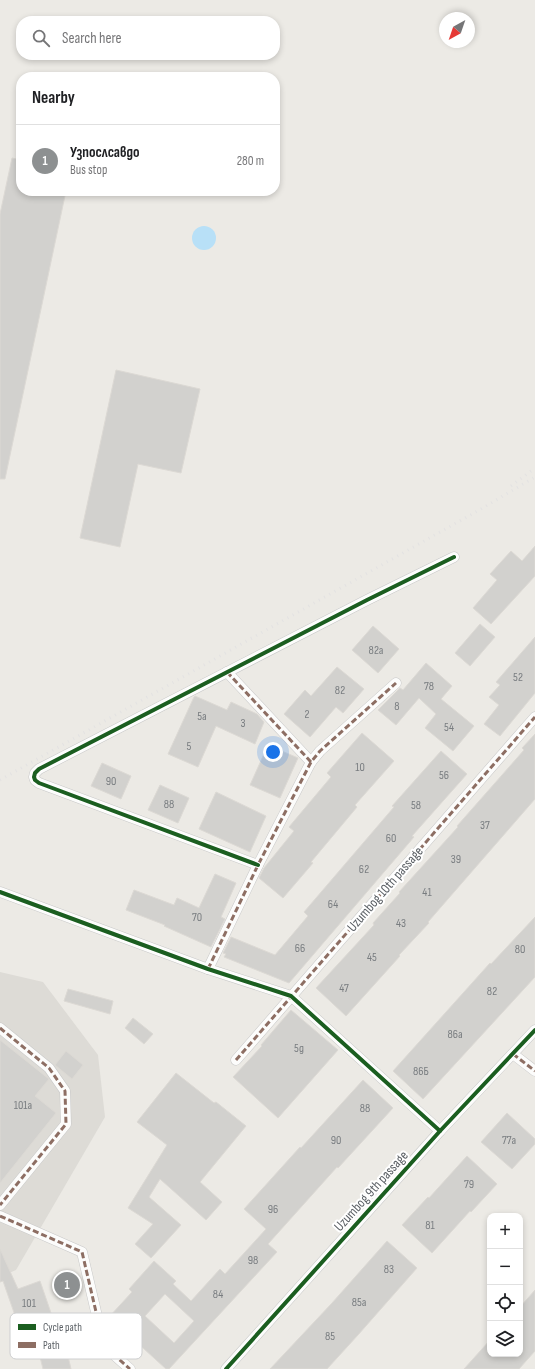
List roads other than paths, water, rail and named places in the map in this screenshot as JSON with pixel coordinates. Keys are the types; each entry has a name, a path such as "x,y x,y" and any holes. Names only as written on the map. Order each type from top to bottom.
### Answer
{"street":[{"path":"258,865 39,783 35,780 35,773 39,769 227,672 454,557"},
{"path":"227,672 311,762"},
{"path":"208,969 258,865 311,762 320,751 396,683"},
{"name":"Uzumbog 10th passage","path":"236,1060 535,718"},
{"path":"0,892 208,969 291,996 440,1131"},
{"path":"0,1028 50,1068 65,1091 66,1124 0,1205"},
{"name":"Uzumbog 9th passage","path":"226,1369 440,1131 535,1030"},
{"path":"513,1054 535,1072"},
{"path":"0,1216 82,1252 96,1313"},
{"path":"119,1359 130,1369"}],"water":[{"path":"204,226 213,229 216,238 213,247 204,250 195,247 192,238 195,229"}],"railway":[{"path":"511,486 535,468"},
{"path":"0,780 481,509 535,477"}],"place":[{"name":"Узпослсавдо","path":"67,1285"}]}
